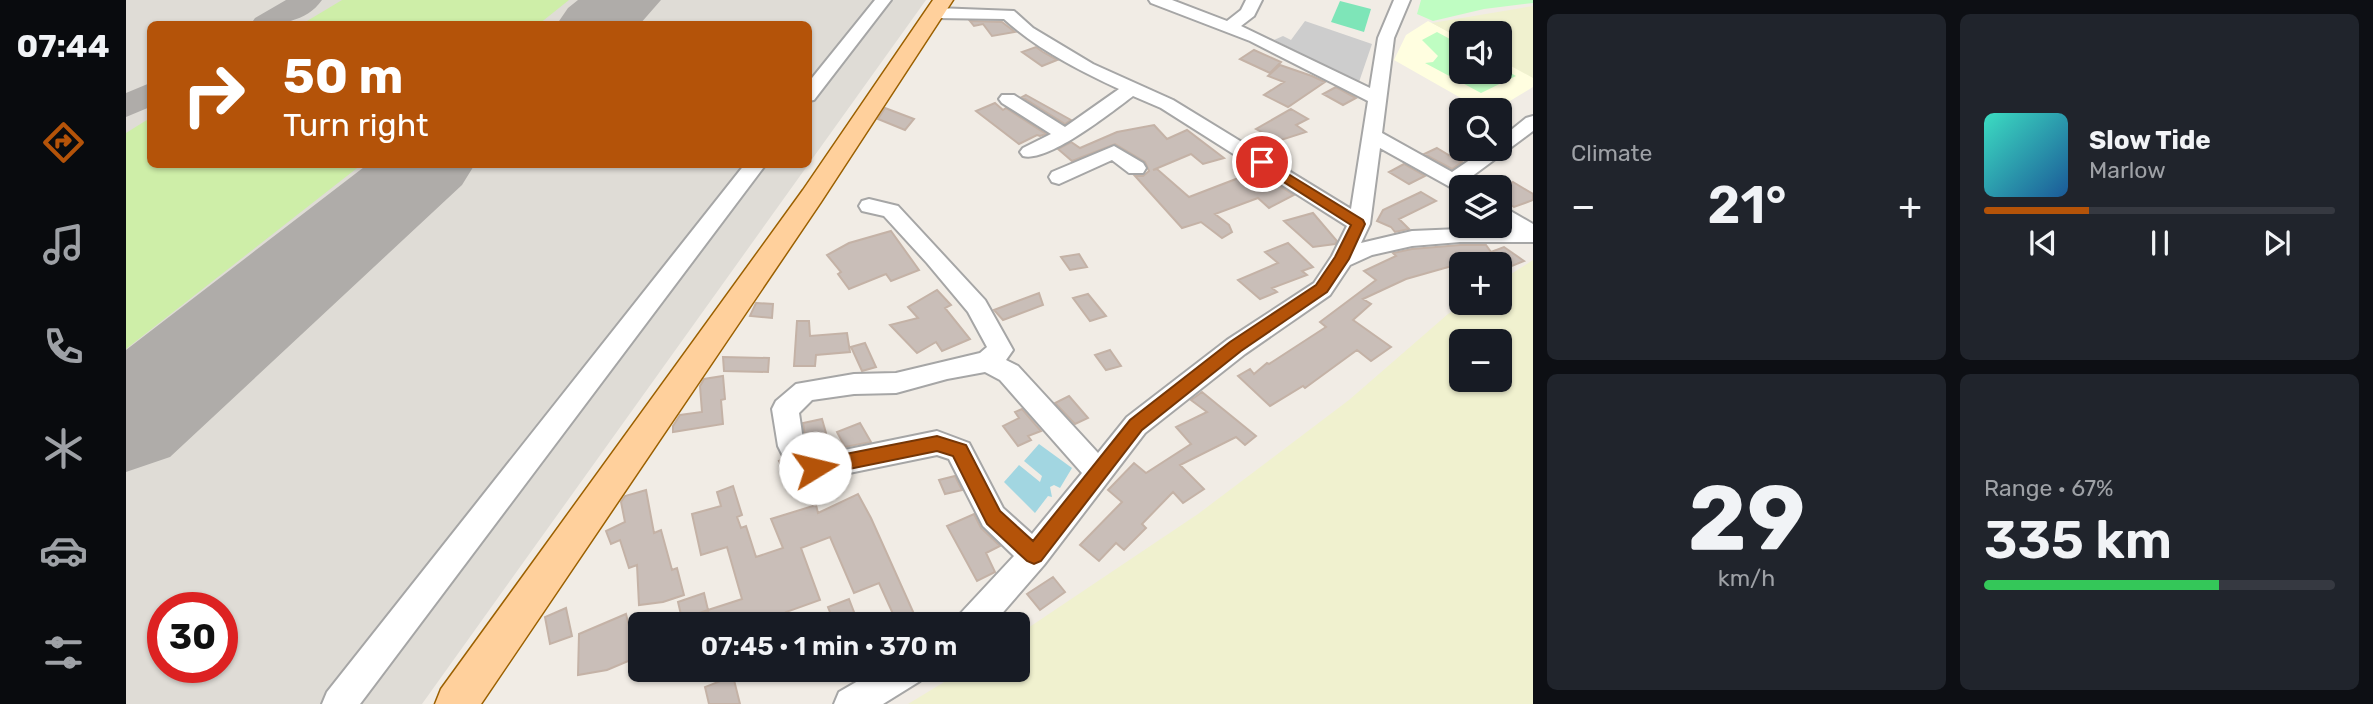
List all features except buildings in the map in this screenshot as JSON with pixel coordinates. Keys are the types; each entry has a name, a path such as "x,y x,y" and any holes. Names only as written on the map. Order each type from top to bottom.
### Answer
{"main road":[{"path":"456,704 812,197 940,6"}],"street":[{"path":"812,91 883,0"},
{"path":"1157,0 1256,37 1378,99"},
{"path":"1230,26 1248,13 1254,0"},
{"path":"983,612 1034,555 1136,425 1236,347 1322,289 1342,259 1359,224 1386,38 1402,0"},
{"path":"940,6 1008,14 1027,31 1087,68 1167,104 1359,224"},
{"path":"1030,152 1072,130 1132,88"},
{"path":"1008,99 1114,152 1136,168"},
{"path":"1512,138 1533,122"},
{"path":"1372,135 1449,179"},
{"path":"1059,177 1114,152"},
{"path":"1468,175 1484,161"},
{"path":"339,704 753,168"},
{"path":"869,206 891,211 935,257 977,306 1001,350 987,362 947,369 896,383 854,384 805,391 785,410 791,446 815,468 937,443 959,451 993,517 1034,555"},
{"path":"1512,220 1533,235"},
{"path":"1342,259 1367,247 1426,235 1533,235"},
{"path":"987,362 1009,373 1100,474"},
{"path":"851,704 889,682"}],"shaded area":[{"path":"126,0 926,0 812,159 812,21 147,21 147,168 806,168 422,704 126,704"},
{"path":"1533,6 1533,78 1512,67 1512,21 1449,21 1449,32 1432,23"},
{"path":"1305,21 1372,44 1359,82 1274,40 1283,36 1291,40"},
{"path":"1428,21 1449,32 1449,84 1512,84 1512,63 1533,74 1533,87 1512,100 1461,98 1394,60 1406,35"},
{"path":"1533,260 1533,704 908,704 944,682 1030,682 1030,627 1198,514 1349,400 1448,314 1512,315 1512,273"}],"green space":[{"path":"342,0 569,0 543,21 307,21"},
{"path":"1421,0 1533,0 1533,3 1484,9 1433,21 1417,14"},
{"path":"1340,1 1371,9 1364,32 1331,22"},
{"path":"1437,32 1449,38 1449,76 1425,63 1433,62 1438,56 1422,40"},
{"path":"1464,84 1500,84 1481,93"},
{"path":"147,120 147,168 357,168 126,349 126,133"}],"water":[{"path":"1039,444 1072,468 1060,488 1054,485 1050,487 1052,497 1048,496 1035,513 1004,482 1019,465 1040,482 1042,476 1024,461"}],"taxiway":[{"path":"271,21 307,0"},
{"path":"126,107 147,95"}],"runway":[{"path":"599,21 624,0"},
{"path":"126,420 424,168"}],"route":[{"path":"815,468 850,463 937,443 959,451 993,517 1034,555 1136,425 1236,347 1322,289 1342,259 1359,224 1262,162"}]}
